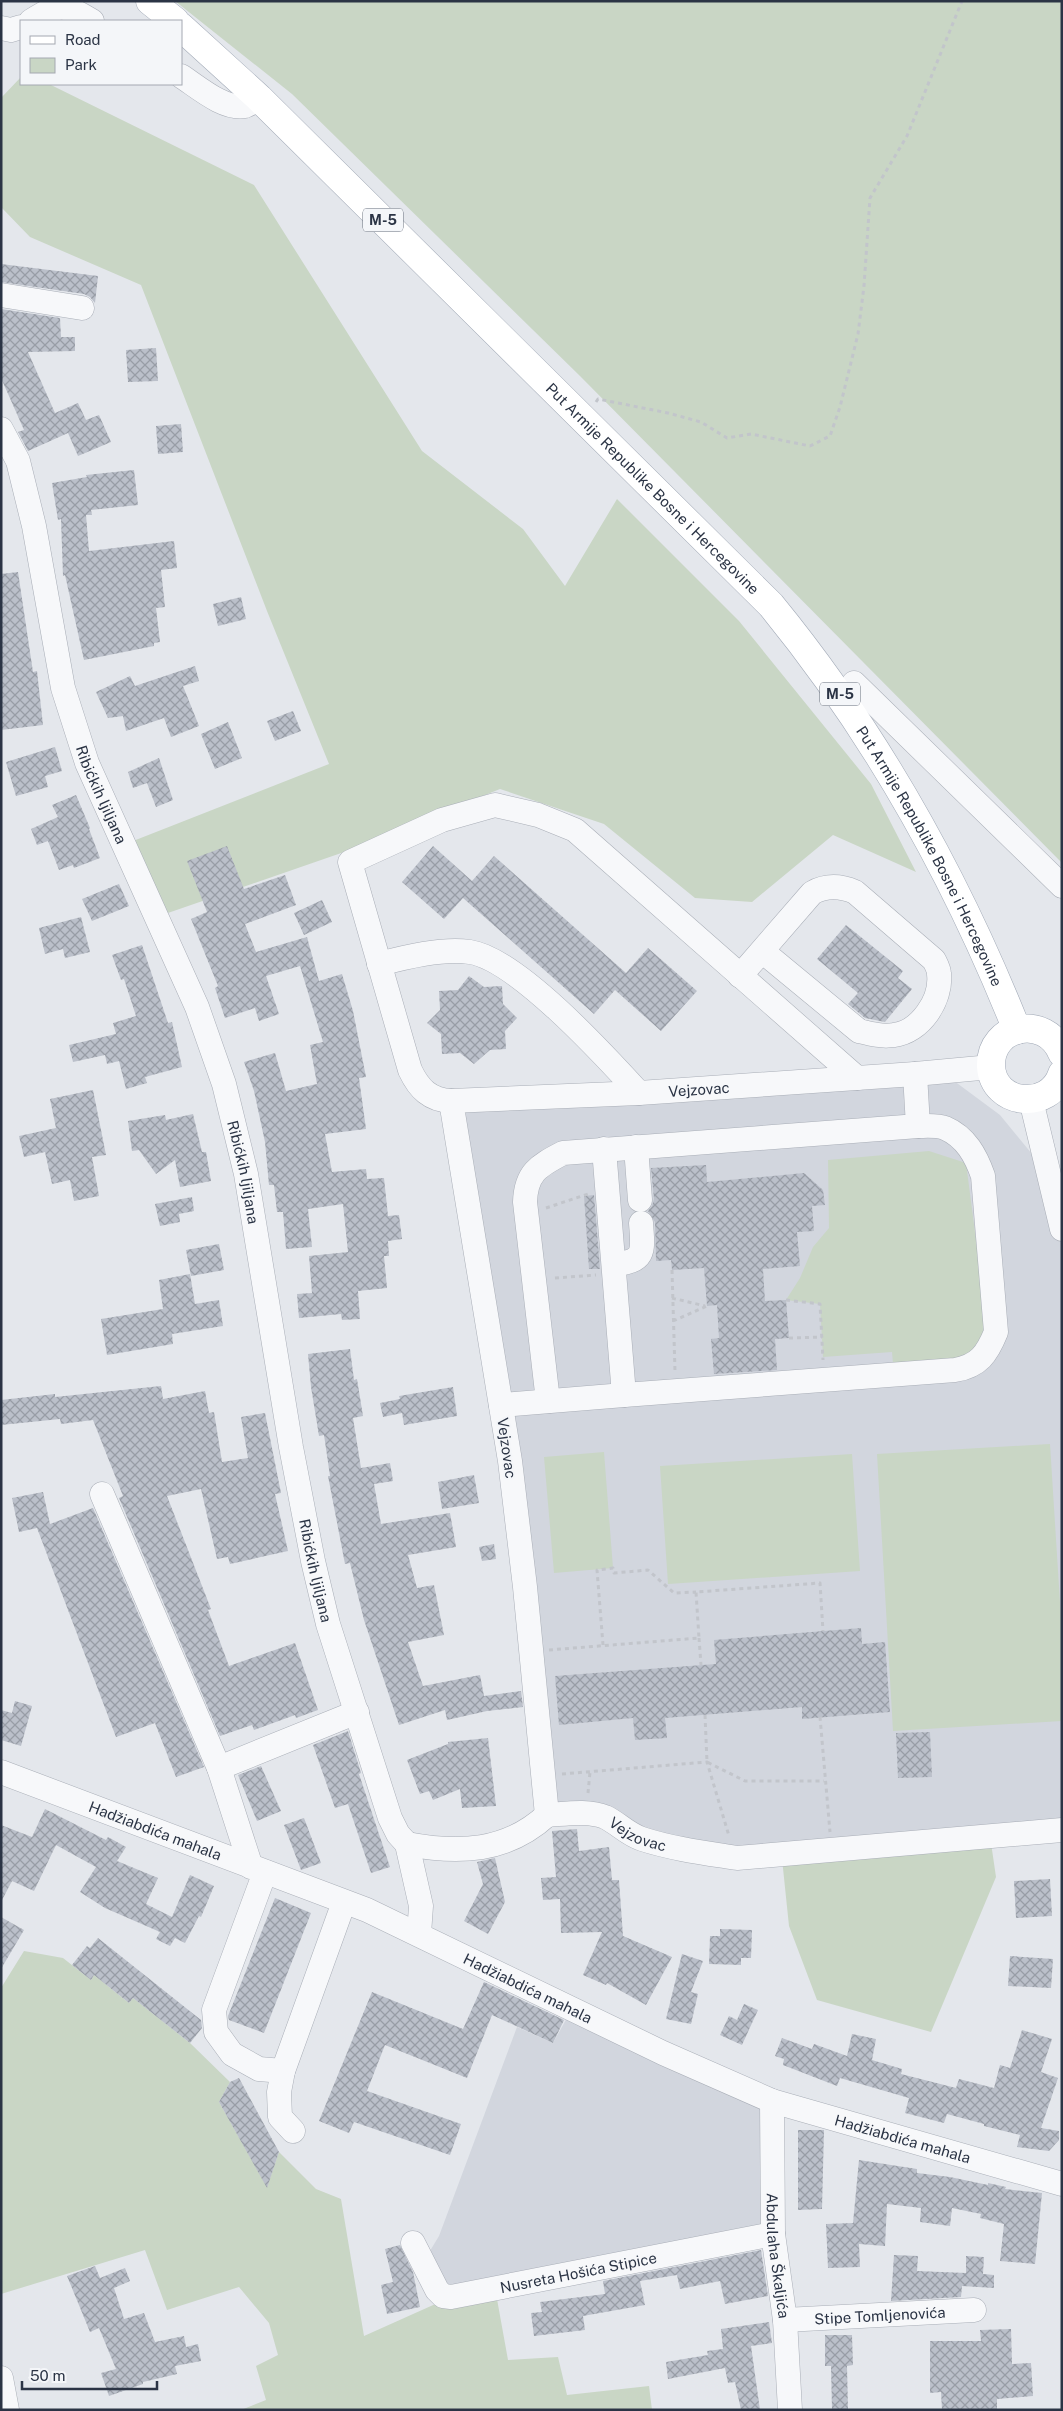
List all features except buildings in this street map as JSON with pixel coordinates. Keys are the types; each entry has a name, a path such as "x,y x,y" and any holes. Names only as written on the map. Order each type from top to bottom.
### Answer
{"main road":[{"path":"150,1 174,20"},
{"name":"Put Armije Republike Bosne i Hercegovine","path":"182,28 259,98 771,605 814,658 854,714 937,855 993,972 1016,1030"},
{"path":"1062,1053 1051,1036 1040,1030 1028,1028 1016,1030 1006,1035 997,1044 992,1055 991,1067 994,1078 1000,1088 1009,1095 1019,1099 1031,1100 1042,1097 1052,1090 1062,1074"}],"street":[{"path":"33,20 62,7 70,8 90,20"},
{"path":"1,28 11,30 20,27"},
{"path":"182,77 222,101 235,106 246,105 259,98"},
{"path":"1,295 82,308"},
{"name":"Ribićkih ljiljana","path":"1,429 20,470 34,526 63,688 87,763 198,1007 224,1084 246,1174 291,1447 313,1561 328,1624 390,1818 398,1834 407,1844 421,1906 419,1934"},
{"path":"854,683 1062,886"},
{"path":"451,1101 437,1100 425,1092 416,1082 410,1070 350,862 442,820 495,805 538,815 575,830 857,1078"},
{"path":"740,976 762,950 812,893 821,888 845,888 856,892 869,902 934,960 939,972 939,985 936,997 928,1013 915,1026 894,1035 874,1035 859,1031 762,950"},
{"path":"379,964 417,955 448,952 470,952 488,958 521,979 587,1036 639,1093"},
{"name":"Vejzovac","path":"991,1067 639,1093 451,1101 510,1461 547,1814 586,1814 605,1817 621,1829 640,1838 691,1852 737,1858 1062,1830"},
{"path":"914,1074 918,1126"},
{"path":"1031,1100 1056,1176 1062,1229"},
{"path":"501,1405 969,1368 982,1360 996,1332 983,1176 977,1159 963,1141 944,1128 918,1126 604,1149 563,1153 547,1161 533,1173 526,1186 526,1210 548,1401"},
{"path":"636,1147 640,1200"},
{"path":"604,1149 624,1395"},
{"path":"615,1269 633,1262 639,1257 643,1249 642,1224"},
{"path":"102,1494 219,1768 258,1870 214,2010 216,2032 232,2054 259,2070 283,2071"},
{"path":"219,1768 356,1712"},
{"name":"Hadžiabdića mahala","path":"1,1772 344,1902 419,1934 663,2053 772,2101 1062,2184"},
{"path":"407,1844 431,1849 486,1847 516,1837 532,1828 547,1814"},
{"path":"293,2131 280,2117 279,2092 283,2071 344,1902"},
{"name":"Abdulaha Škaljića","path":"772,2101 773,2234 785,2320 790,2410"},
{"name":"Nusreta Hošića Stipice","path":"413,2242 437,2290 443,2296 452,2297 773,2234"},
{"name":"Stipe Tomljenovića","path":"785,2320 974,2310"},
{"path":"1,2378 8,2410"}],"path":[{"path":"582,416 598,399 668,412 701,422 727,438 751,434 810,446 830,436 840,407 858,334 864,286 870,198 907,136 962,1"},
{"path":"526,1210 550,1207 608,1187"},
{"path":"534,1280 615,1269"},
{"path":"672,1270 676,1391"},
{"path":"672,1298 707,1306 673,1321"},
{"path":"786,1300 820,1304 826,1380"},
{"path":"789,1338 822,1337"},
{"path":"603,1645 597,1570 613,1568 614,1573 648,1570 674,1594 820,1583 823,1631"},
{"path":"696,1592 701,1665"},
{"path":"531,1651 699,1638"},
{"path":"705,1715 707,1762 723,1821"},
{"path":"820,1718 824,1781 832,1850"},
{"path":"543,1776 707,1762 745,1781 824,1781"}],"shaded area":[{"path":"942,1072 1000,1115 1050,1176 1062,1229 1062,1830 785,1855 621,1829 547,1815 451,1101"},
{"path":"572,2009 772,2101 773,2234 451,2297 422,2264 439,2236 517,2027 553,2043"}],"green space":[{"path":"175,1 1062,1 1062,863 580,376 292,94"},
{"path":"20,78 20,85 51,85 254,185 422,451 523,529 565,586 617,499 739,621 871,784 916,872 833,835 752,902 695,898 604,824 500,789 347,851 165,914 128,843 329,764 267,611 141,285 30,237 1,207 1,98"},
{"path":"929,1151 966,1163 990,1347 982,1360 894,1375 892,1352 823,1357 820,1304 786,1300 800,1278 813,1247 829,1228 828,1160"},
{"path":"1050,1444 1062,1634 1062,1721 893,1731 877,1454"},
{"path":"604,1452 613,1568 554,1573 544,1457"},
{"path":"852,1454 860,1571 668,1584 660,1466"},
{"path":"990,1836 996,1877 931,2032 817,2000 789,1926 781,1849"},
{"path":"24,1951 63,1958 91,1980 94,1975 129,2003 133,1998 190,2043 230,2082 219,2102 267,2187 279,2152 316,2189 341,2199 364,2336 451,2297 495,2288 508,2360 558,2357 567,2395 649,2386 652,2410 241,2410 266,2400 256,2366 278,2355 269,2323 239,2287 167,2310 145,2250 1,2294 1,1988"}]}
